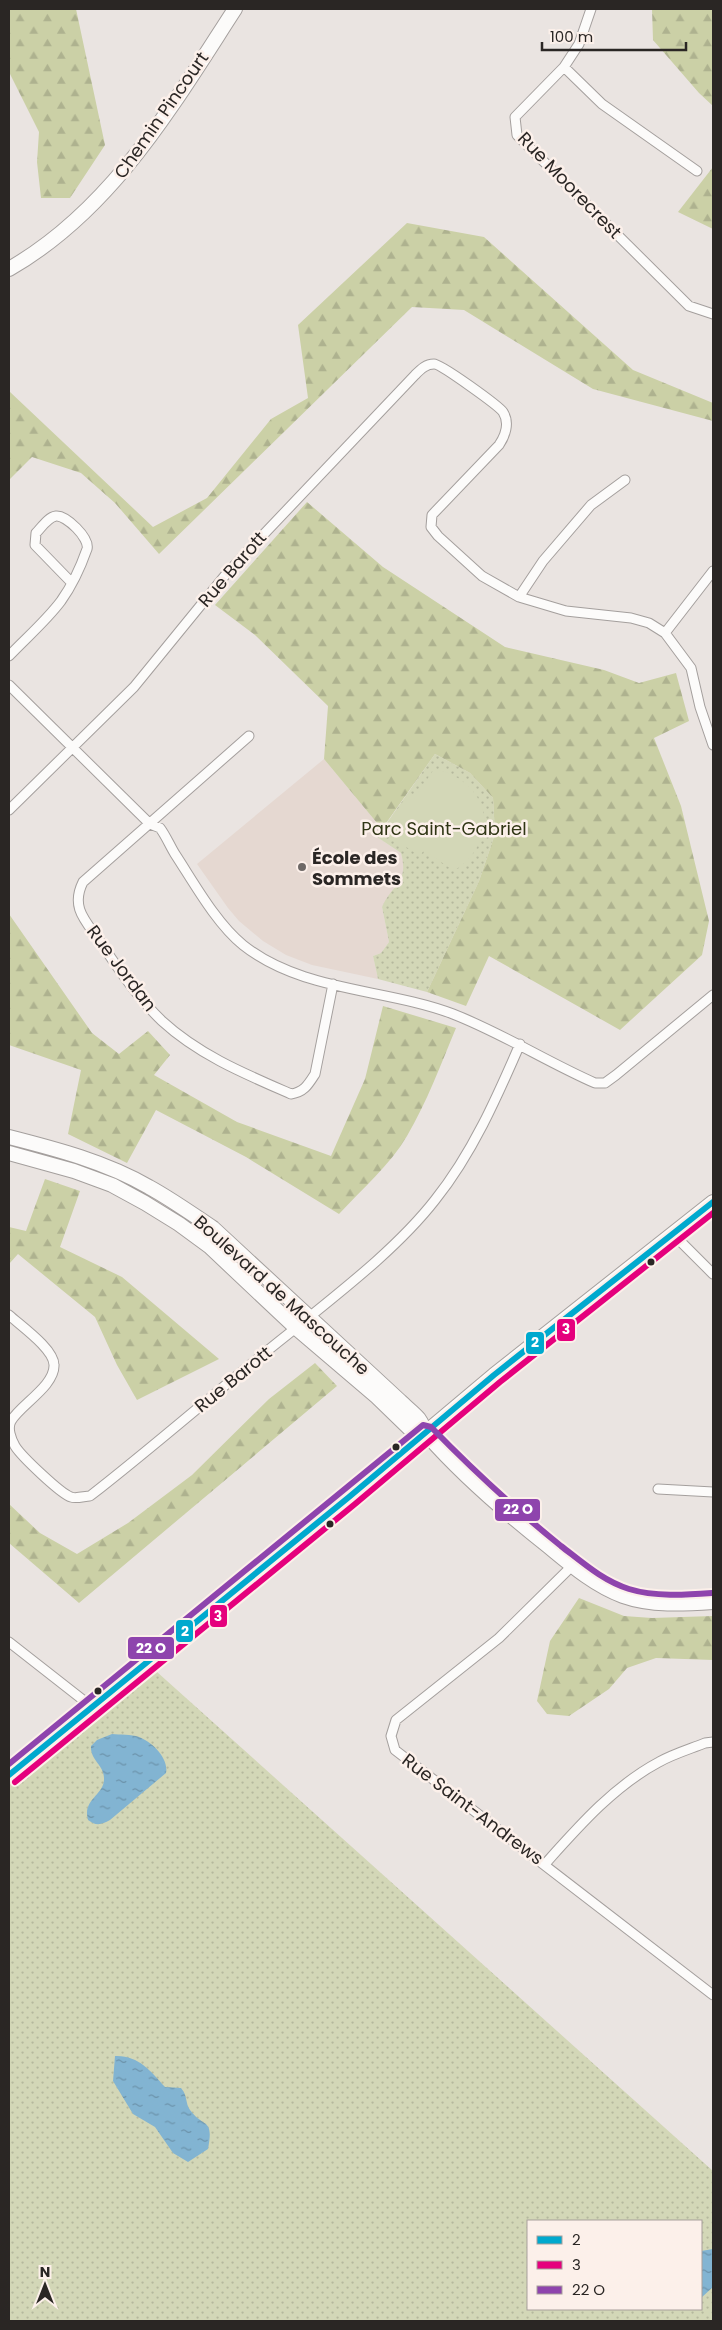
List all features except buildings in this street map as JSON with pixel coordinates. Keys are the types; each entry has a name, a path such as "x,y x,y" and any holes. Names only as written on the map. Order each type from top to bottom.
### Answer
{"street":[{"name":"Chemin Pincourt","path":"9,269 72,224 118,178 164,118 235,9"},
{"name":"Rue Moorecrest","path":"591,9 579,44 564,67 515,118 516,135 690,306 713,314"},
{"path":"564,67 602,104 697,171"},
{"name":"Rue Barott","path":"9,810 134,687 227,573 259,537 425,366 436,363 452,372 503,412 506,435 432,515 431,527 438,536 482,576 519,597"},
{"path":"626,480 590,505 543,561 519,597 566,611 631,618 649,624 665,633 691,668 700,707 713,745"},
{"path":"9,656 61,600 71,582 88,547 86,540 62,517 56,516 51,518 36,534 35,545 71,582"},
{"path":"665,633 713,571"},
{"path":"9,685 150,824 160,828 214,910 241,943 254,953 282,968 333,984 424,1005 452,1014 520,1044 576,1075 595,1083 605,1083 713,995"},
{"name":"Rue Jordan","path":"248,736 84,882 78,894 78,909 130,986 162,1021 194,1047 236,1071 291,1094 300,1093 308,1086 315,1074 333,984"},
{"name":"Rue Barott","path":"9,1315 52,1355 55,1366 44,1385 10,1422 9,1434 15,1447 57,1489 72,1498 90,1496 296,1328 389,1249 435,1200 457,1170 493,1105 520,1044"},
{"name":"Boulevard de Mascouche","path":"9,1137 87,1160 131,1177 213,1228 420,1420 426,1434 488,1496 572,1566 603,1587 646,1602 669,1604 713,1602"},
{"name":"Boulevard de Mascouche","path":"9,1153 74,1171 112,1186 161,1212 209,1246 296,1328 378,1397 410,1429 426,1434"},
{"path":"9,1775 426,1434 488,1380 713,1202"},
{"path":"672,1233 713,1274"},
{"path":"658,1490 713,1492"},
{"name":"Rue Saint-Andrews","path":"572,1566 499,1638 396,1720 391,1736 395,1750 403,1758 711,1989"},
{"path":"9,1642 92,1707"},
{"path":"545,1864 586,1819 626,1783 660,1761 713,1742"}],"shaded area":[{"name":"École des Sommets","path":"324,759 382,829 377,837 401,853 404,865 402,877 382,907 389,942 381,953 373,956 378,979 312,965 286,955 263,941 239,921 197,864"}],"green space":[{"path":"9,9 76,9 105,145 70,198 41,198 37,162 39,132 9,72"},
{"path":"652,9 713,9 713,106 699,93 653,40"},
{"path":"713,167 713,229 678,212"},
{"path":"407,223 484,237 633,370 713,403 713,421 593,389 464,310 412,307 159,554 115,503 81,473 32,457 9,480 9,391 153,527 207,498 271,419 308,398 298,325"},
{"path":"307,502 383,567 505,647 604,670 639,683 676,673 689,721 654,738 681,806 709,921 702,955 620,1030 489,956 466,1006 427,992 479,881 495,834 493,798 470,773 435,754 382,829 324,759 328,706 255,635 215,605"},
{"name":"Parc Saint-Gabriel","path":"435,754 470,773 493,798 495,834 479,881 427,992 378,979 373,956 381,953 389,942 382,907 399,882 403,871 403,863 401,853 377,837"},
{"path":"434,769 448,773 461,780 479,800 483,812 484,825 481,838 470,858 454,871 424,850 420,856 389,836 387,825 408,794 414,799"},
{"path":"9,914 92,1033 119,1054 148,1031 170,1055 154,1075 237,1122 331,1156 365,1079 383,1006 456,1028 427,1096 407,1136 384,1167 339,1214 246,1157 156,1110 127,1163 68,1134 81,1070 9,1045"},
{"path":"45,1179 80,1191 60,1247 122,1277 219,1359 137,1400 117,1365 95,1317 18,1254 9,1264 9,1227 26,1231"},
{"path":"315,1363 337,1386 79,1603 9,1543 9,1504 40,1533 77,1554 128,1523 192,1475 269,1399"},
{"path":"579,1598 624,1616 652,1618 713,1616 713,1660 656,1658 627,1668 609,1689 569,1716 547,1714 537,1701 550,1641"},
{"path":"147,1663 713,2171 713,2321 9,2321 9,1773"}],"water":[{"path":"112,1734 136,1736 144,1739 162,1756 165,1762 166,1773 110,1820 96,1824 88,1820 88,1807 101,1789 104,1778 102,1769 91,1751 91,1746 97,1740"},
{"path":"115,2056 123,2056 137,2061 149,2070 165,2087 181,2088 190,2110 209,2128 210,2139 208,2149 188,2162 173,2153 155,2127 133,2114 113,2081"},
{"path":"713,2249 713,2287 702,2297 702,2251"}],"transit line":[{"name":"2","path":"9,1775 349,1497 494,1375 713,1202"},
{"name":"3","path":"15,1782 355,1504 500,1382 713,1213"},
{"path":"9,1764 423,1425 431,1427 527,1518 585,1565 610,1581 639,1592 681,1595 712,1593"}],"place":[{"name":"École des Sommets","path":"302,867"}]}
